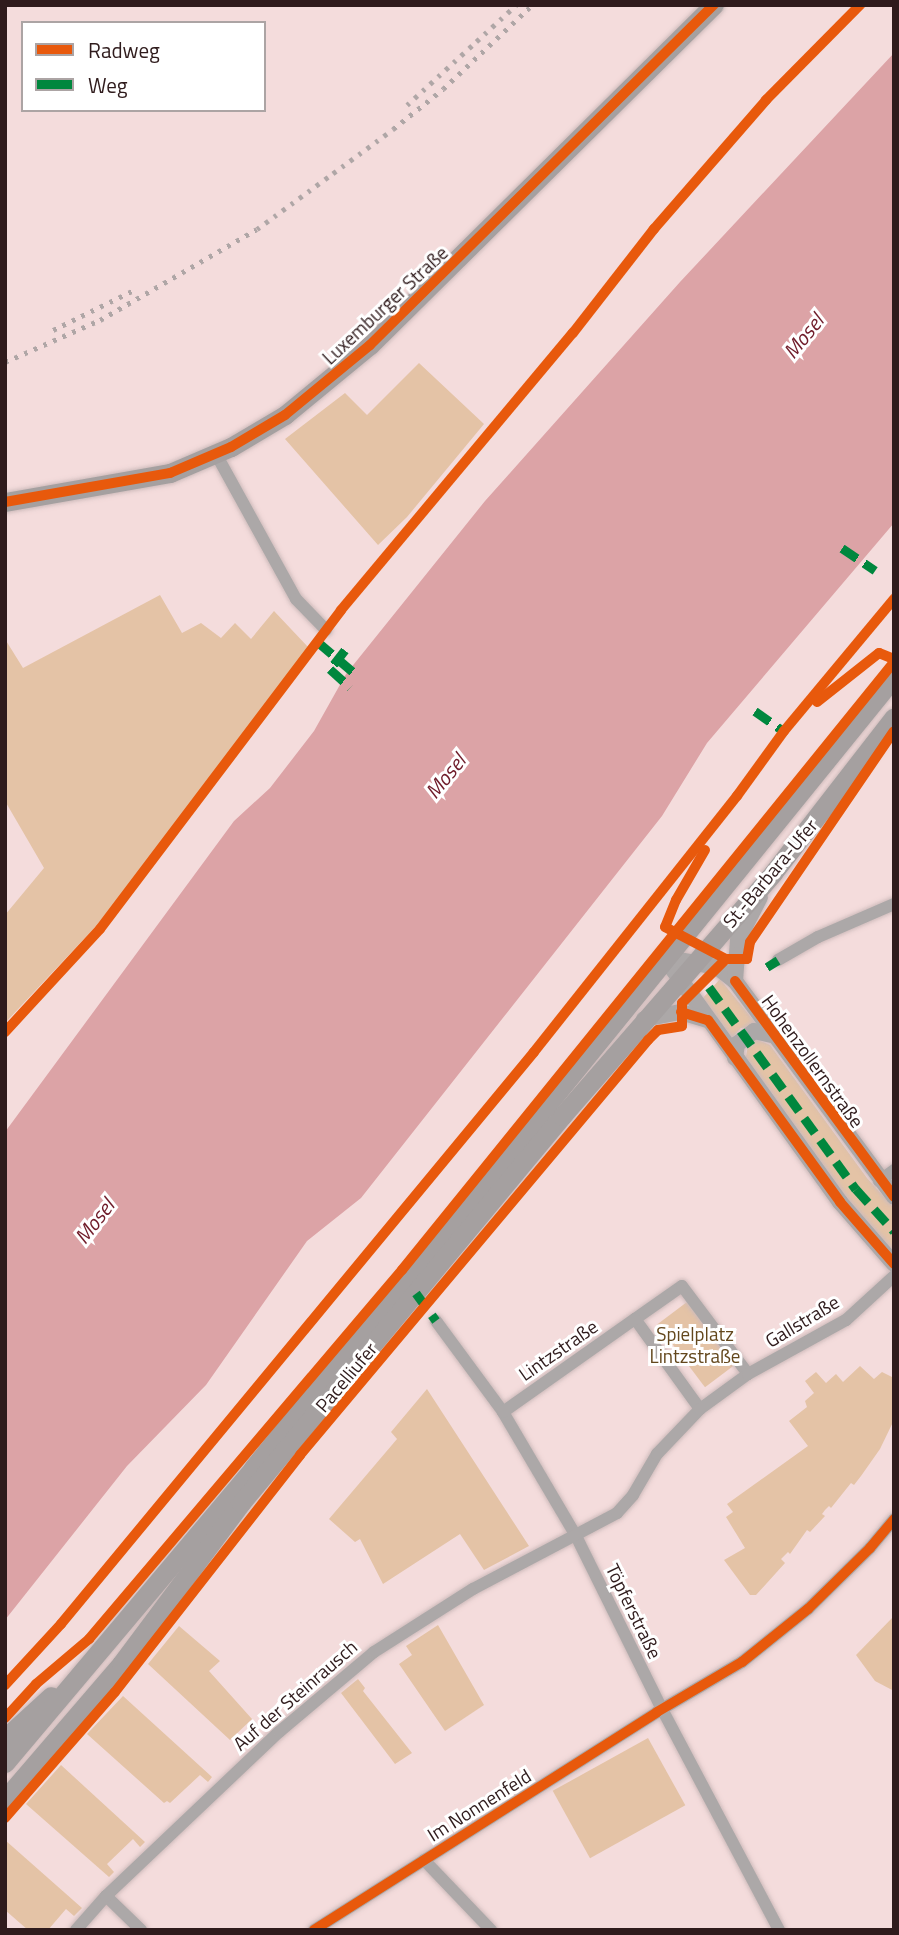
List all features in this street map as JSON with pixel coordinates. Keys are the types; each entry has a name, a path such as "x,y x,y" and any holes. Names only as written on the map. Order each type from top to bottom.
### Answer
{"main road":[{"name":"Luxemburger Straße","path":"5,502 170,473 216,454 285,415 344,369 458,261 714,5"},
{"name":"St.-Barbara-Ufer","path":"664,957 894,677"},
{"name":"St.-Barbara-Ufer","path":"695,961 773,873 894,717"},
{"name":"Pacelliufer","path":"5,1763 253,1468 664,957"},
{"name":"Pacelliufer","path":"5,1800 121,1664 249,1493 695,961"},
{"path":"5,1738 31,1711 79,1674"}],"street":[{"path":"216,454 296,599 326,630"},
{"path":"735,981 738,940 773,873"},
{"path":"778,960 818,937 894,904"},
{"path":"664,957 840,1202 894,1264"},
{"name":"Hohenzollernstraße","path":"664,957 718,967 735,981 771,1035 879,1181 894,1197"},
{"path":"644,1019 681,1012 708,1020"},
{"path":"735,1058 737,1044 754,1031 771,1035"},
{"path":"879,1181 894,1170"},
{"name":"Gallstraße","path":"576,1536 617,1513 633,1495 657,1454 700,1409 748,1374 846,1320 894,1276"},
{"name":"Lintzstraße","path":"503,1412 682,1286 748,1374"},
{"path":"635,1319 700,1409"},
{"name":"Töpferstraße","path":"436,1321 503,1412 576,1536 662,1709 779,1930"},
{"name":"Im Nonnenfeld","path":"314,1930 662,1709 742,1662 808,1609 870,1548 894,1519"},
{"name":"Auf der Steinrausch","path":"76,1930 106,1896 279,1732 382,1645 473,1589 576,1536"},
{"path":"425,1860 491,1930"},
{"path":"106,1896 141,1930"}],"green space":[{"path":"419,363 484,424 407,517 378,545 285,439 345,393 367,415"},
{"path":"160,595 182,633 201,623 221,638 235,623 251,639 274,611 308,647 146,866 96,926 5,1023 5,915 44,868 5,801 5,639 23,668"},
{"path":"720,979 758,1026 741,1028 730,1040 702,999"},
{"path":"756,1039 770,1045 867,1178 894,1208 894,1253 850,1203 745,1061 748,1046"},
{"name":"Spielplatz Lintzstraße","path":"687,1302 735,1365 705,1387 657,1324"},
{"path":"860,1366 874,1379 882,1372 894,1378 894,1420 880,1449 854,1485 851,1483 831,1508 829,1506 825,1510 822,1514 825,1516 810,1532 807,1530 790,1554 788,1552 781,1559 785,1563 756,1595 750,1595 724,1560 745,1548 726,1517 733,1512 727,1504 808,1446 789,1421 807,1407 805,1401 814,1393 805,1381 816,1372 826,1383 836,1374 843,1382"},
{"path":"427,1389 529,1546 484,1570 460,1534 383,1584 360,1539 355,1542 329,1519 397,1439 391,1432"},
{"path":"894,1616 894,1691 875,1681 856,1655"},
{"path":"438,1625 484,1705 445,1731 399,1664 412,1655 406,1646"},
{"path":"179,1626 220,1661 209,1671 252,1719 230,1740 148,1664"},
{"path":"358,1679 365,1688 363,1691 412,1753 395,1764 341,1693"},
{"path":"123,1696 212,1777 208,1782 200,1775 170,1803 164,1803 87,1734"},
{"path":"648,1738 685,1805 590,1858 553,1791"},
{"path":"61,1765 145,1842 140,1847 133,1839 107,1864 114,1872 109,1877 26,1804"},
{"path":"5,1840 82,1908 74,1916 66,1909 48,1930 28,1930 5,1910"}],"water":[{"name":"Mosel","path":"894,53 894,523 707,743 662,816 361,1198 307,1241 206,1385 127,1466 5,1620 5,1132 234,821 270,788 314,731 346,674 485,501 680,282"}],"railway":[{"path":"407,105 516,5"},
{"path":"5,362 100,320 257,229 443,89 532,5"},
{"path":"53,330 132,291"}],"marked path":[{"path":"842,548 875,570"},
{"path":"318,642 358,676"},
{"path":"345,650 330,669 350,687"},
{"path":"755,711 784,731"},
{"path":"767,967 778,960"},
{"path":"709,987 856,1189 894,1231"},
{"path":"416,1293 436,1321"}],"cycle path":[{"path":"5,502 170,473 231,447 285,415 370,345 714,5"},
{"path":"5,1032 100,929 341,610 573,333 654,229 766,100 860,5"},
{"path":"5,1685 61,1624 534,1052 737,796 784,731 894,599"},
{"path":"817,702 879,653 894,659"},
{"path":"5,1718 36,1684 89,1639 402,1270 894,662"},
{"path":"705,850 676,900 665,927 726,959 747,959 750,942 894,731"},
{"path":"5,1818 115,1692 300,1455 648,1040 658,1030 682,1026 682,1003 726,959"},
{"path":"735,981 894,1197"},
{"path":"681,1012 708,1020 840,1202 894,1264"},
{"path":"314,1930 657,1712 742,1662 808,1609 870,1548 894,1519"}]}
